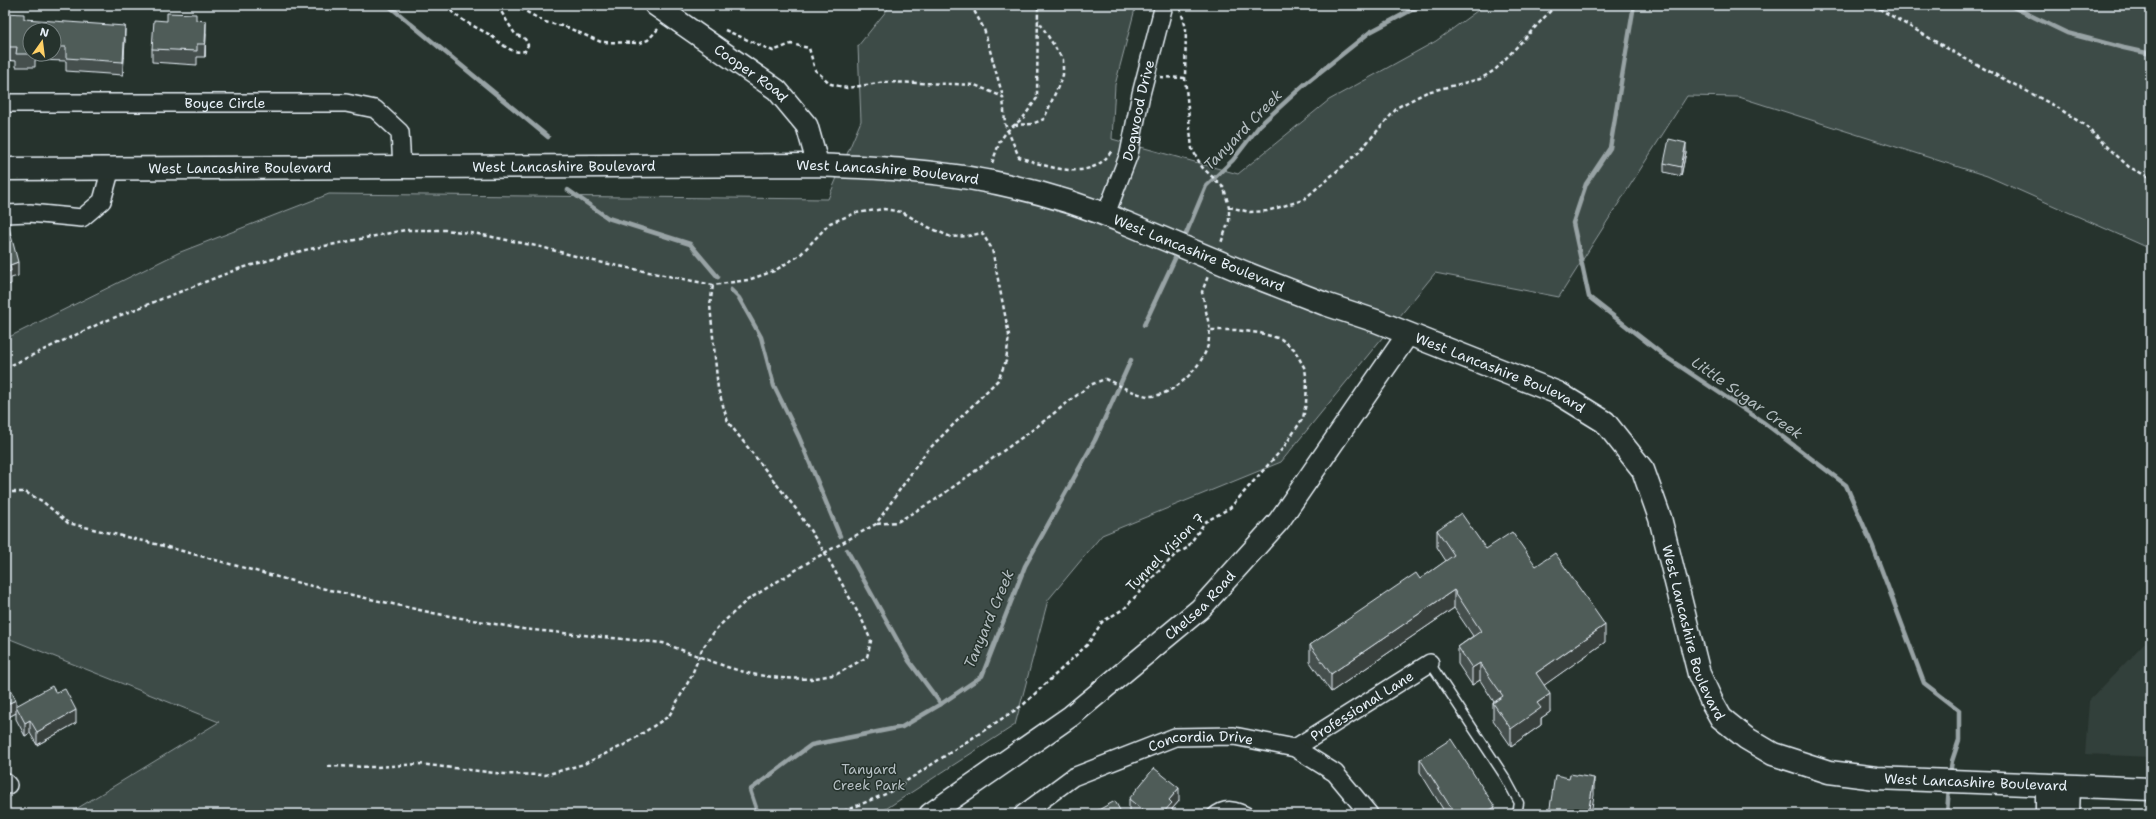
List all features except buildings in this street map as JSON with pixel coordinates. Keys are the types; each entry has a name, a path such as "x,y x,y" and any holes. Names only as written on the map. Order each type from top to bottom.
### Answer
{"main road":[{"name":"West Lancashire Boulevard","path":"5,169 818,165 904,170 995,183 1061,199 1106,214 1248,274 1558,392 1605,422 1643,470 1660,518 1700,674 1721,718 1746,738 1773,754 1829,772 1876,778 2008,785 2151,789"},
{"path":"2046,814 2047,786"},
{"path":"2068,814 2069,787"}],"street":[{"name":"Cooper Road","path":"655,5 776,90 807,126 818,165"},
{"name":"Dogwood Drive","path":"1106,214 1129,154 1141,94 1164,5"},
{"name":"Boyce Circle","path":"5,103 346,102 375,109 400,132 402,167"},
{"path":"5,214 30,213 82,218 102,201 111,168"},
{"name":"Chelsea Road","path":"930,814 1071,716 1200,609 1279,521 1408,334"},
{"name":"Professional Lane","path":"1295,748 1430,663"},
{"name":"Concordia Drive","path":"1023,814 1073,777 1175,737 1234,736 1295,748 1334,773 1369,814"}],"lane":[{"path":"1430,663 1505,777 1519,803 1517,814"},
{"path":"1211,814 1222,806 1231,805 1252,814"}],"path":[{"path":"446,5 464,21 491,36 500,44 520,52 525,51 528,45 525,39 515,34 497,5"},
{"path":"514,5 545,22 566,27 601,42 640,43 648,40 660,27"},
{"path":"971,5 984,30 1003,97 1005,124 1009,137 1019,157 1068,171 1091,168 1104,161 1113,146"},
{"path":"992,165 1000,141 1007,131 1023,118 1037,98 1038,5"},
{"path":"1179,5 1186,28 1185,78 1192,149 1206,171 1224,188 1229,207 1229,221 1218,249"},
{"path":"1229,207 1250,212 1267,210 1303,200 1358,153 1398,107 1427,92 1480,80 1495,70 1556,5"},
{"path":"1873,5 1962,57 2057,107 2084,125 2129,167 2151,178"},
{"path":"1014,125 1032,124 1044,119 1063,75 1063,60 1038,19"},
{"path":"720,27 773,51 791,44 809,48 815,70 831,84 847,88 885,82 975,85 1003,97"},
{"path":"1156,77 1185,78"},
{"path":"5,368 103,322 238,269 305,250 405,230 445,230 478,234 541,247 594,261 713,285 748,280 774,271 800,255 830,223 856,213 884,209 902,212 928,227 951,237 982,233 992,249 1009,335 1006,361 998,380 926,452 876,524"},
{"path":"328,766 376,767 419,764 504,774 545,775 584,764 626,744 668,716 691,677 700,656 717,628 746,601 876,524 897,522 935,500 1035,428 1090,385 1106,379 1149,396 1167,392 1195,370 1208,346 1210,330 1202,292 1210,271"},
{"path":"5,492 25,492 42,501 68,523 164,546 303,584 433,613 523,629 662,643 751,674 779,678 811,679 837,674 851,668 867,657 871,641 866,628 825,553 796,509 728,422 718,389 710,305 713,285"},
{"name":"Tunnel Vision 7","path":"837,814 888,793 1023,705 1088,644 1102,622 1125,608 1175,555 1187,548 1205,522 1230,508 1284,447 1303,418 1306,403 1307,382 1305,369 1294,349 1281,339 1260,333 1236,330 1210,330"}],"shaded area":[{"path":"2151,632 2151,757 2085,754 2089,701 2148,639"}],"green space":[{"name":"Tanyard Creek Park","path":"891,5 1136,5 1115,85 1112,139 1238,174 1329,100 1436,41 1485,5 2151,5 2151,249 1987,176 1739,97 1687,96 1559,297 1435,273 1281,462 1102,535 1048,600 1015,725 878,814 68,814 219,722 5,637 5,339 178,253 329,194 828,199 861,121 858,46"}],"waterway":[{"path":"388,5 548,137"},
{"name":"Tanyard Creek","path":"1183,241 1206,186 1233,160 1260,125 1305,84 1370,32 1421,5"},
{"name":"Little Sugar Creek","path":"1634,5 1610,148 1586,184 1573,223 1589,297 1666,357 1763,422 1846,485 1873,547 1924,683 1959,710 1959,740 1952,761 1950,774"},
{"path":"2009,5 2067,33 2151,54"},
{"path":"568,190 608,218 690,244 718,277"},
{"name":"Tanyard Creek","path":"1144,325 1178,252"},
{"path":"731,290 739,298 761,337 774,386 799,437 840,536"},
{"name":"Tanyard Creek","path":"758,814 750,790 811,745 902,727 941,704 982,676 1025,566 1095,440 1131,360"},
{"path":"847,550 909,661 941,704"},
{"name":"Little Sugar Creek","path":"1947,814 1949,786"}]}
